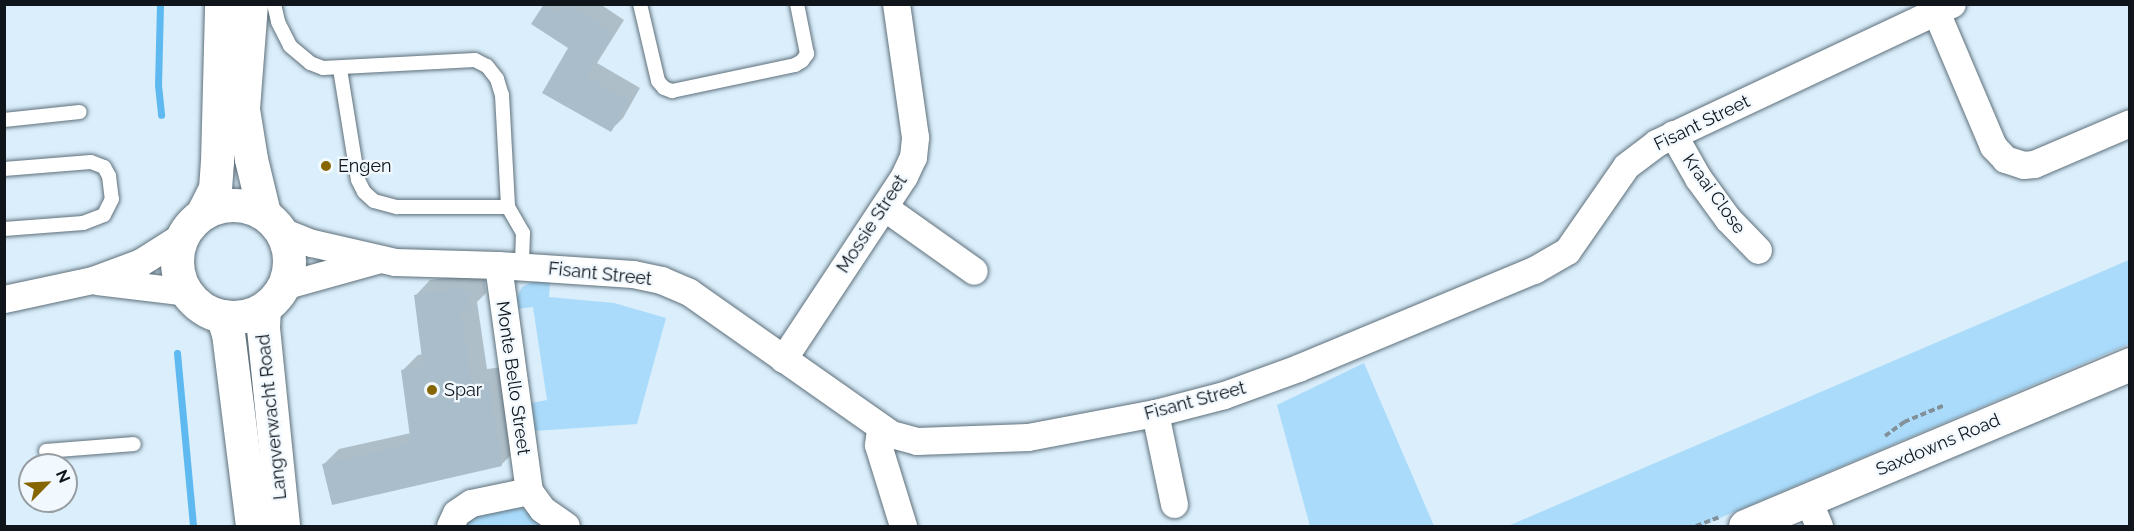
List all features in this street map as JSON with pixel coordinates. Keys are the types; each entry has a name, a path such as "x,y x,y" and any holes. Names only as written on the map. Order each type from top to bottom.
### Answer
{"street":[{"path":"221,4 215,189 192,225 177,264 186,292 196,303 222,316 244,315 273,297 289,257 272,222 251,159 243,109 251,4"},
{"name":"Mossie Street","path":"783,359 909,167 915,147 896,4"},
{"path":"1944,9 1993,146 2005,159 2023,165 2034,164 2130,123"},
{"name":"Fisant Street","path":"272,222 312,243 378,259 633,274 661,280 689,292 880,429 904,439 917,441 1028,437 1155,413 1224,395 1298,368 1555,260 1578,236 1626,166 1640,153 1673,134 1944,9"},
{"name":"Kraai Close","path":"1673,134 1698,178 1728,219 1758,250"},
{"path":"4,299 93,280 141,262 192,225 229,205 244,206 272,222"},
{"path":"884,207 974,271"},
{"name":"Fisant Street","path":"273,297 378,259"},
{"name":"Monte Bello Street","path":"510,266 529,492"},
{"path":"93,280 186,292"},
{"name":"Langverwacht Road","path":"273,297 263,328 283,526"},
{"name":"Langverwacht Road","path":"222,316 228,333 252,526"},
{"name":"Saxdowns Road","path":"1745,526 1814,513 2130,363"},
{"path":"1155,413 1174,504"},
{"path":"880,429 878,445 903,526"},
{"path":"450,526 456,513 471,503 529,492 542,509 566,526"}],"lane":[{"path":"274,4 278,22 290,46 310,63 323,68 340,69 467,60 476,60 487,66 497,79 502,95 508,207 523,233 510,266"},
{"path":"640,4 658,81 664,88 672,91 795,65 802,61 807,54 797,4"},
{"path":"340,69 358,180 364,192 374,201 397,207 508,207"},
{"path":"4,120 81,112"},
{"path":"4,169 91,162 104,167 109,176 112,199 104,215 89,221 4,229"},
{"path":"46,451 134,444"}],"shaded area":[{"path":"2129,260 2129,344 1701,526 1508,526"},
{"path":"534,281 550,281 549,297 614,303 666,318 637,424 534,431 531,403 547,400 533,307 517,309 517,297 522,287"},
{"path":"1364,363 1434,526 1310,526 1277,405"},
{"path":"515,504 547,526 460,526 468,515"}],"building":[{"path":"544,4 557,12 562,4 570,4 613,33 586,76 629,100 611,132 542,93 568,48 531,24"},
{"path":"460,288 469,293 471,310 461,312 472,384 489,381 502,466 332,505 322,464 411,444 401,370 423,366 414,295"}],"waterway":[{"path":"160,4 158,85 161,115"},
{"path":"177,353 193,526"}],"place":[{"name":"Engen","path":"326,166"},
{"name":"Spar","path":"432,390"}]}
